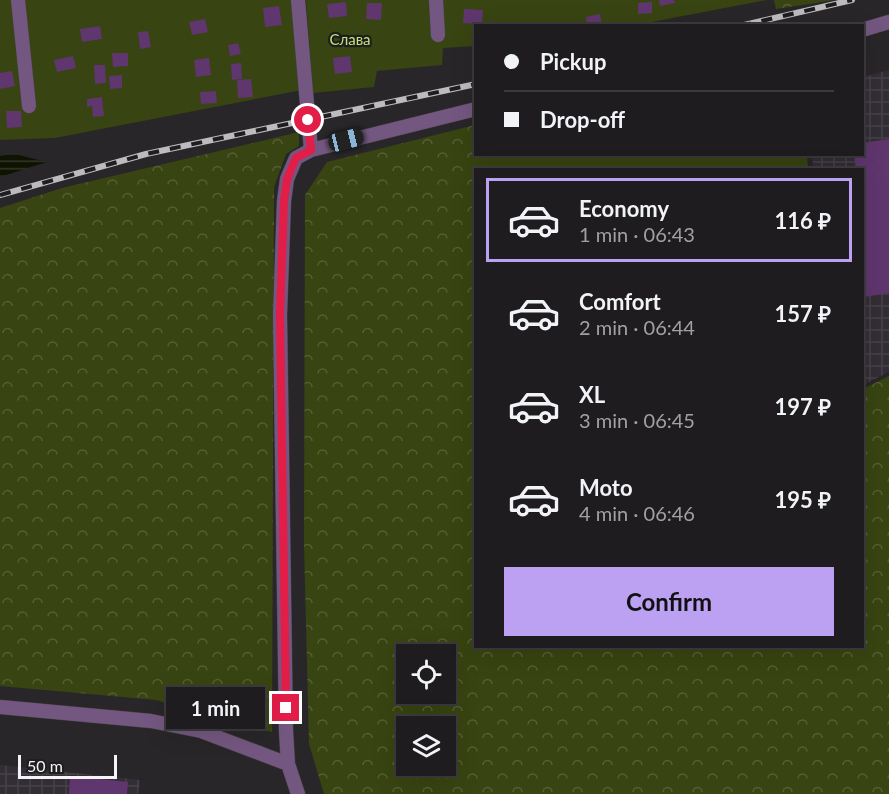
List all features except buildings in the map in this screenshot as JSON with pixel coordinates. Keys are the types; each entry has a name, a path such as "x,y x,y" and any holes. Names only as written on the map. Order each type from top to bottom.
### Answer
{"street":[{"path":"18,0 29,106"},
{"path":"298,0 311,150"},
{"path":"436,0 438,35"},
{"path":"864,29 889,22"},
{"path":"298,794 288,764 280,315 287,179 296,158 311,150 474,109"},
{"path":"0,707 181,727 201,731 288,764"}],"shaded area":[{"path":"889,70 889,372 864,384 864,168 813,168 812,156 864,156 864,77"},
{"path":"15,154 47,162 0,177 0,156"},
{"path":"0,765 140,780 138,794 0,794"}],"green space":[{"path":"0,0 295,0 302,90 55,138 0,140"},
{"name":"Слава","path":"306,0 767,0 641,24 474,24 474,46 443,48 442,65 377,71 374,87 313,93"},
{"path":"774,0 835,0 776,9"},
{"path":"474,125 474,156 807,156 808,168 474,168 474,648 864,648 864,388 889,376 889,794 324,794 309,744 304,545 305,195 327,162"},
{"path":"299,132 299,146 286,154 274,187 272,732 156,700 0,686 0,208 62,188"}],"railway":[{"path":"749,24 852,0"},
{"path":"0,195 146,154 474,84"}],"route":[{"path":"286,708 280,315 282,246 287,179 296,158 311,150 308,120"}]}
